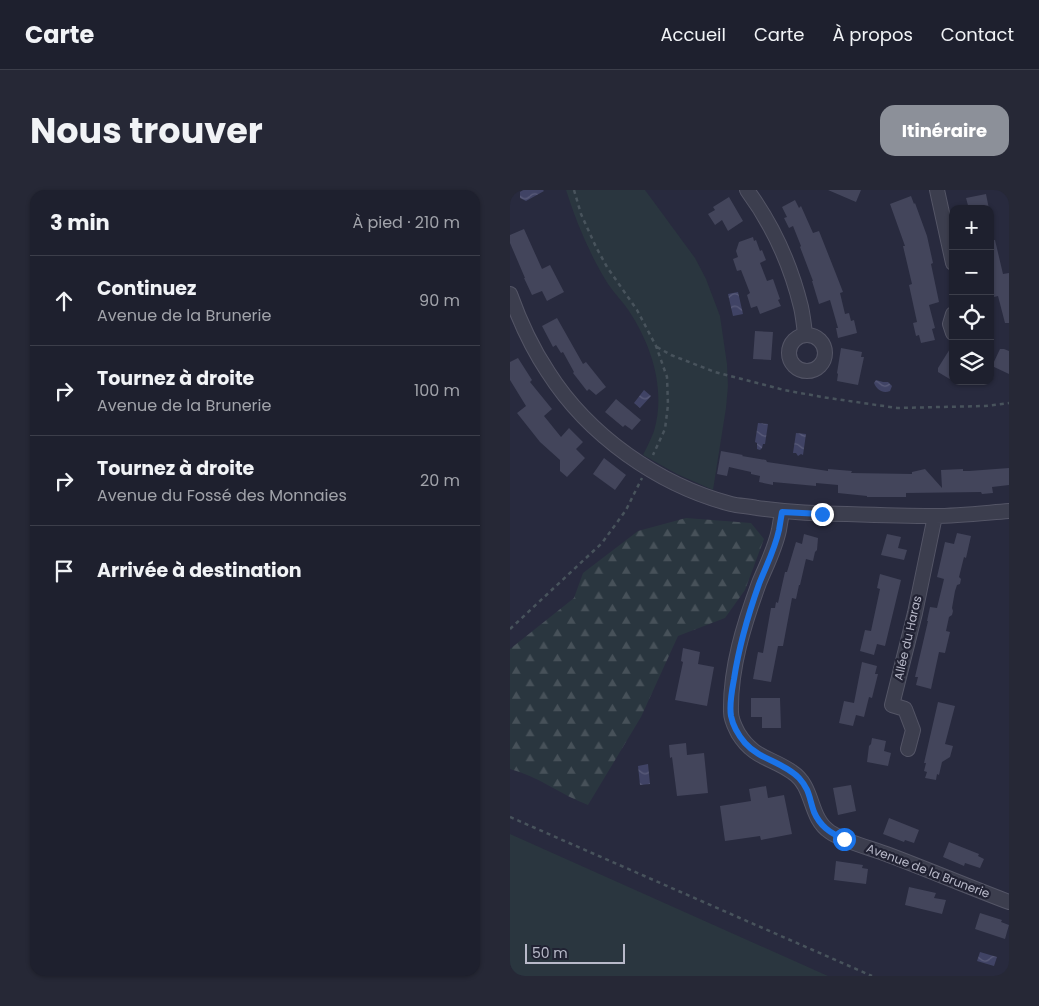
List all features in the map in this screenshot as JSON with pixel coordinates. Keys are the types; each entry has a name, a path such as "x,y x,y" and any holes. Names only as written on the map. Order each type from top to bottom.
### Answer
{"street":[{"path":"747,190 765,217 783,254 801,308 805,334"},
{"path":"937,190 950,250"},
{"path":"510,294 534,348 548,373 565,396 607,439 648,468 683,488 731,504 782,512 935,516 1009,511"},
{"name":"Avenue de la Brunerie","path":"782,512 779,530 747,620 738,653 732,692 731,714 736,729 744,742 758,755 798,776 809,793 819,821 829,831 844,839 1009,902"},
{"name":"Allée du Haras","path":"908,749 913,730 905,709 892,705 921,585 935,516"}],"path":[{"path":"510,629 602,543 626,510 648,468 665,429 668,405 667,377 656,346 638,310 607,267 596,247 581,214 574,190"},
{"path":"656,346 715,372 822,398 897,408 985,406 1009,403"},
{"path":"510,817 872,976"}],"green space":[{"path":"566,190 645,190 695,258 706,279 720,316 727,364 728,386 713,490 677,474 643,455 654,431 657,416 658,400 655,369 637,325 627,308 608,284 589,250"},
{"path":"686,518 751,523 764,539 745,590 725,618 678,636 641,717 588,805 530,776 510,769 510,649 574,598 583,573 638,531"},
{"path":"510,834 828,976 510,976"}],"water":[{"path":"523,190 544,191 526,201 520,198 520,192"},
{"path":"738,292 743,314 733,316 728,294"},
{"path":"876,380 888,382 892,386 890,391 883,392 877,388 874,383"},
{"path":"644,390 651,396 640,408 634,403"},
{"path":"758,423 768,424 765,444 763,444 760,450 757,449 757,443 755,442"},
{"path":"796,433 806,434 803,455 798,456 796,453 793,453"},
{"path":"648,764 650,784 640,785 638,766"},
{"path":"980,952 997,957 994,966 977,961"}],"building":[{"path":"828,190 861,190 856,202"},
{"path":"986,194 988,205 968,205 966,198"},
{"path":"911,196 927,236 939,302 929,305 935,328 932,329 935,340 921,343 919,335 916,336 913,323 917,322 909,285 912,284 903,246 905,246 890,204"},
{"path":"729,197 743,221 728,231 722,220 715,225 708,214 715,210 713,207"},
{"path":"795,200 799,208 801,206 813,233 819,231 843,292 840,293 845,314 849,313 851,321 854,320 857,333 838,338 836,328 838,328 830,300 819,304 813,281 793,226 789,228 784,218 787,217 782,207"},
{"path":"524,229 542,269 550,265 564,292 547,301 542,291 532,295 510,243 510,235"},
{"path":"753,237 766,260 760,263 767,281 773,279 781,306 760,314 757,306 751,308 747,295 750,293 741,270 737,271 733,259 738,257 736,251 739,242"},
{"path":"994,240 1003,274 1009,273 1009,323 1005,323 998,296 994,297"},
{"path":"557,318 583,364 586,362 606,387 596,395 589,389 587,391 573,373 563,352 561,353 556,345 553,347 542,326"},
{"path":"755,331 773,332 771,360 753,359"},
{"path":"841,348 862,352 861,357 864,357 858,385 837,381"},
{"path":"1000,349 1009,351 1009,374 994,367 994,362"},
{"path":"949,350 949,379 938,372 938,368"},
{"path":"518,358 532,380 530,382 552,409 544,416 561,437 569,428 583,442 576,449 585,458 567,477 560,471 560,460 540,442 517,413 526,406 510,380 510,362"},
{"path":"616,399 641,420 632,430 625,425 623,427 605,412"},
{"path":"721,451 766,460 767,462 828,471 828,469 852,471 851,473 912,474 912,472 925,469 942,488 941,470 963,469 963,471 969,471 1009,468 1009,485 992,487 993,493 982,494 981,492 906,493 906,497 867,497 838,493 838,485 816,483 816,486 773,482 773,485 759,482 760,476 729,467 727,476 717,474"},
{"path":"604,458 626,475 615,490 593,474"},
{"path":"957,533 971,536 959,577 961,579 960,584 957,585 955,591 952,615 949,617 946,631 950,632 945,653 939,652 931,689 916,685 918,677 915,677 930,607 937,608 944,579 937,577 945,542 954,544"},
{"path":"804,534 818,538 817,550 813,561 806,559 796,599 792,598 783,646 778,646 771,682 753,679 758,652 763,653 771,608 775,608 776,602 778,603 785,572 787,572 796,542 802,544"},
{"path":"887,534 901,537 898,548 907,550 904,560 881,555"},
{"path":"880,574 901,580 885,646 877,644 874,655 860,651 865,630 871,631 880,589 877,588"},
{"path":"683,648 700,652 698,664 714,667 707,706 675,700 683,662 681,661"},
{"path":"862,662 877,666 875,674 878,674 872,698 869,697 864,717 856,715 853,726 839,723 844,701 854,703"},
{"path":"751,698 780,698 781,728 762,728 762,717 751,717"},
{"path":"938,702 955,706 945,744 953,746 950,757 942,762 936,780 925,778 927,772 924,771 926,763 924,763"},
{"path":"872,738 886,741 884,751 891,753 888,766 867,762"},
{"path":"686,743 687,755 704,753 708,793 677,796 669,745"},
{"path":"851,785 856,811 838,815 833,788"},
{"path":"766,786 768,798 784,795 792,834 761,840 760,836 725,841 720,806 751,801 749,789"},
{"path":"889,818 919,830 914,843 905,840 904,842 883,834"},
{"path":"949,842 979,854 978,856 984,859 980,868 965,863 964,866 943,857"},
{"path":"836,861 863,865 862,868 868,869 866,884 834,880"},
{"path":"909,887 936,893 934,898 946,900 942,914 905,905"},
{"path":"980,913 1002,920 1001,922 1009,925 1005,939 975,929"}],"route":[{"path":"822,514 782,512 779,530 747,620 738,653 732,692 731,714 736,729 744,742 758,755 798,776 809,793 819,821 829,831 844,839"}]}
